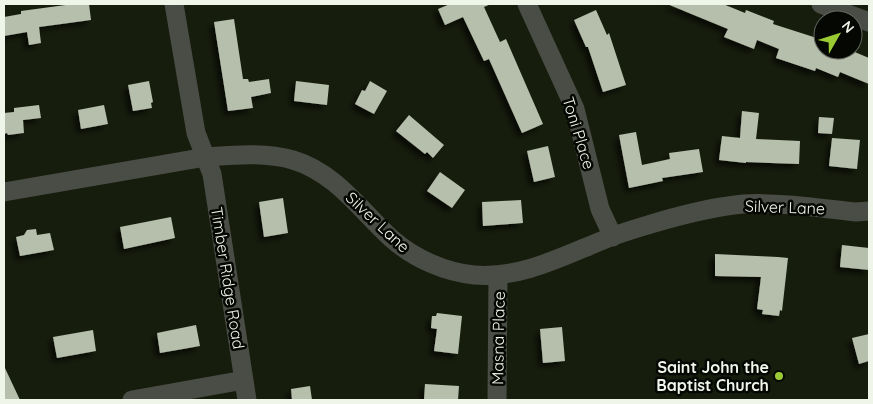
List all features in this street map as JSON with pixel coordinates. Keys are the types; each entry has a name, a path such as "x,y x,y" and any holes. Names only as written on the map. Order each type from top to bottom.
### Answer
{"street":[{"name":"Timber Ridge Road","path":"174,4 196,133 214,184 247,400"},
{"name":"Toni Place","path":"527,4 575,109 600,209 613,236"},
{"path":"821,4 869,22"},
{"name":"Silver Lane","path":"4,192 206,157 270,155 293,160 331,179 353,198 393,240 420,259 445,269 472,275 498,276 530,269 613,236 710,208 744,204 768,204 856,212 869,211"},
{"name":"Masna Place","path":"497,400 498,276"},
{"path":"132,400 244,380"}],"building":[{"path":"73,4 89,4 91,20 39,27 41,43 29,45 27,32 4,36 4,17 21,14 21,11"},
{"path":"450,4 491,4 484,7 500,42 506,39 543,124 522,133 489,59 484,61 463,17 445,25 438,9"},
{"path":"667,4 723,4 745,13 746,10 774,21 773,24 813,37 813,60 863,60 863,55 869,58 869,84 840,72 838,77 816,68 815,71 776,58 779,49 757,40 754,49 724,37 728,29"},
{"path":"596,10 607,35 609,33 626,85 603,92 588,47 586,47 574,20"},
{"path":"234,19 243,79 248,79 249,82 269,79 271,93 251,97 253,108 228,111 214,22"},
{"path":"149,81 153,102 151,103 152,108 133,111 128,85"},
{"path":"296,81 329,85 327,105 294,101"},
{"path":"370,81 387,91 374,114 355,104 362,90 365,91"},
{"path":"39,105 41,118 23,120 24,133 4,134 4,113 14,112 14,108"},
{"path":"104,105 108,124 81,129 78,110"},
{"path":"742,111 759,113 756,139 800,141 799,164 746,163 719,160 722,136 740,138"},
{"path":"409,115 444,145 433,158 396,131"},
{"path":"819,117 834,118 832,134 818,133"},
{"path":"636,132 642,165 670,159 669,153 699,149 703,172 662,178 663,181 629,188 619,135"},
{"path":"832,138 860,140 857,169 829,166"},
{"path":"548,146 555,177 534,182 527,151"},
{"path":"440,172 465,190 452,208 427,191"},
{"path":"283,198 288,233 264,237 259,202"},
{"path":"521,200 523,223 483,226 482,202"},
{"path":"171,217 175,238 124,249 120,227"},
{"path":"36,229 37,235 50,233 54,250 20,256 16,237 24,235 27,230"},
{"path":"842,245 869,248 869,270 840,267"},
{"path":"715,254 788,258 782,311 780,310 779,316 762,314 763,310 757,309 761,277 715,276"},
{"path":"437,313 462,316 458,354 434,351 437,329 431,328 432,316 436,316"},
{"path":"196,325 200,346 160,353 157,333"},
{"path":"562,327 565,361 543,363 540,329"},
{"path":"93,330 96,351 57,358 53,337"},
{"path":"869,334 869,361 859,364 852,338"},
{"path":"4,366 20,400 4,400"},
{"path":"425,384 459,386 458,400 424,400"},
{"path":"310,386 312,400 292,400 291,389"}],"place":[{"name":"Saint John the Baptist Church","path":"779,376"}]}
